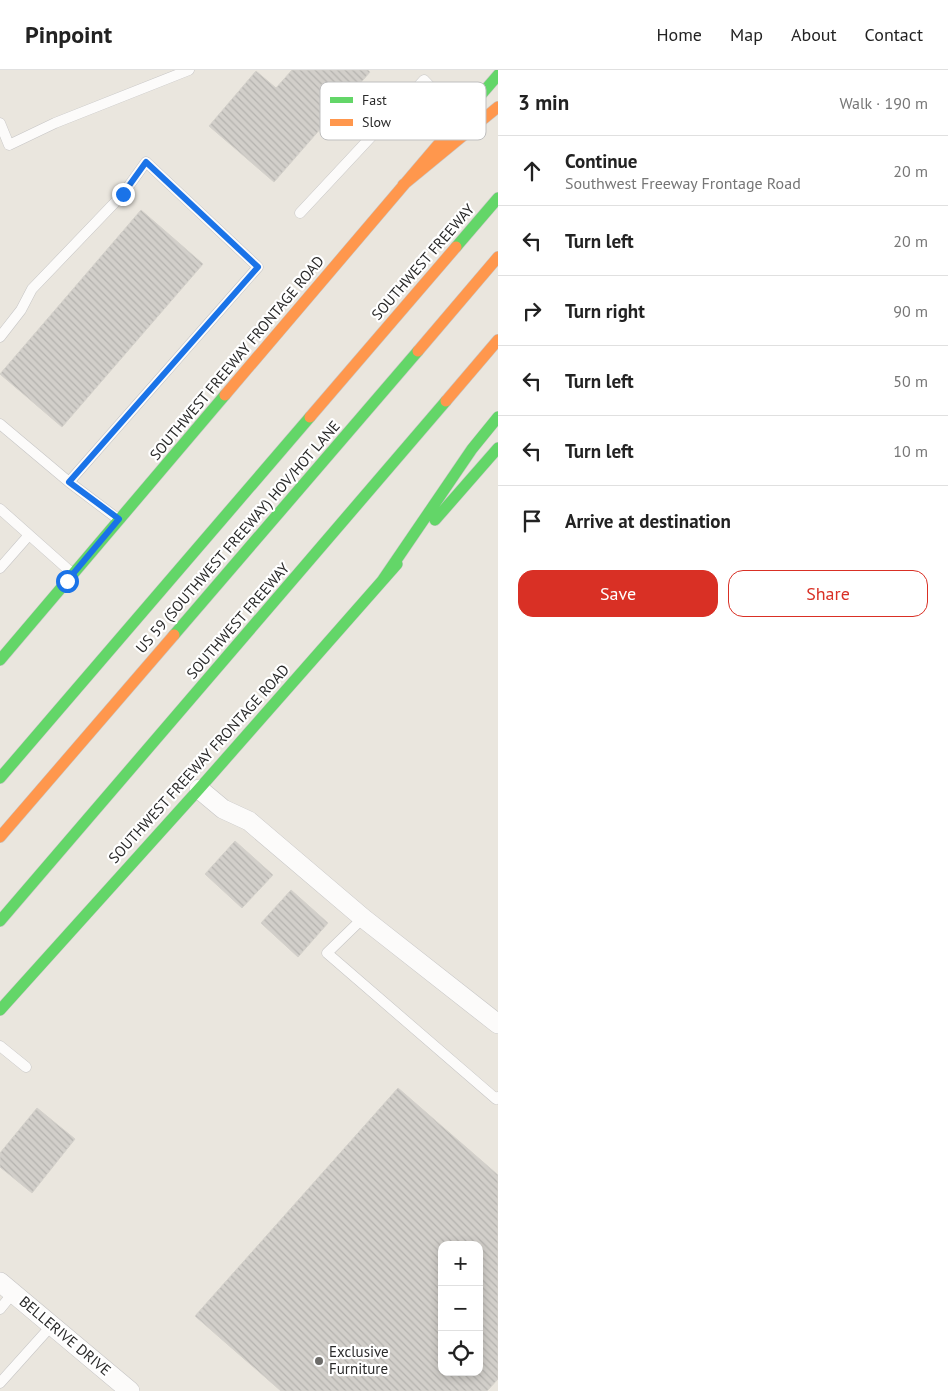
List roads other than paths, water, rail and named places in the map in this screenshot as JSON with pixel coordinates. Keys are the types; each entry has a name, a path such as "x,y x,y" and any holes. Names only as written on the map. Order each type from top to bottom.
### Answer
{"main road":[{"name":"SOUTHWEST FREEWAY FRONTAGE ROAD","path":"486,90 498,76"},
{"path":"486,117 498,107"},
{"name":"SOUTHWEST FREEWAY FRONTAGE ROAD","path":"0,660 442,140"},
{"path":"403,185 458,140"},
{"name":"SOUTHWEST FREEWAY","path":"0,778 498,198"},
{"name":"US 59 (SOUTHWEST FREEWAY) HOV/HOT LANE","path":"0,837 498,257"},
{"name":"SOUTHWEST FREEWAY","path":"0,921 498,340"},
{"path":"382,581 472,448 498,417"},
{"name":"SOUTHWEST FREEWAY FRONTAGE ROAD","path":"0,1010 199,789 266,710 498,448"}],"street":[{"path":"199,789 223,809 249,820 363,918 498,1024"},
{"name":"BELLERIVE DRIVE","path":"7,1287 130,1391"}],"lane":[{"path":"0,122 9,146 55,124 189,70"},
{"path":"300,213 368,140"},
{"path":"0,338 21,310 32,289 123,194 146,162 258,267 69,482"},
{"path":"0,424 69,482 119,519"},
{"path":"0,509 73,574"},
{"path":"0,568 30,535"},
{"path":"363,918 327,953 496,1100 498,1098"},
{"path":"0,1046 26,1067"},
{"path":"0,1309 7,1287"},
{"path":"0,1383 52,1325"}],"place":[{"name":"Exclusive Furniture","path":"319,1361"}]}
